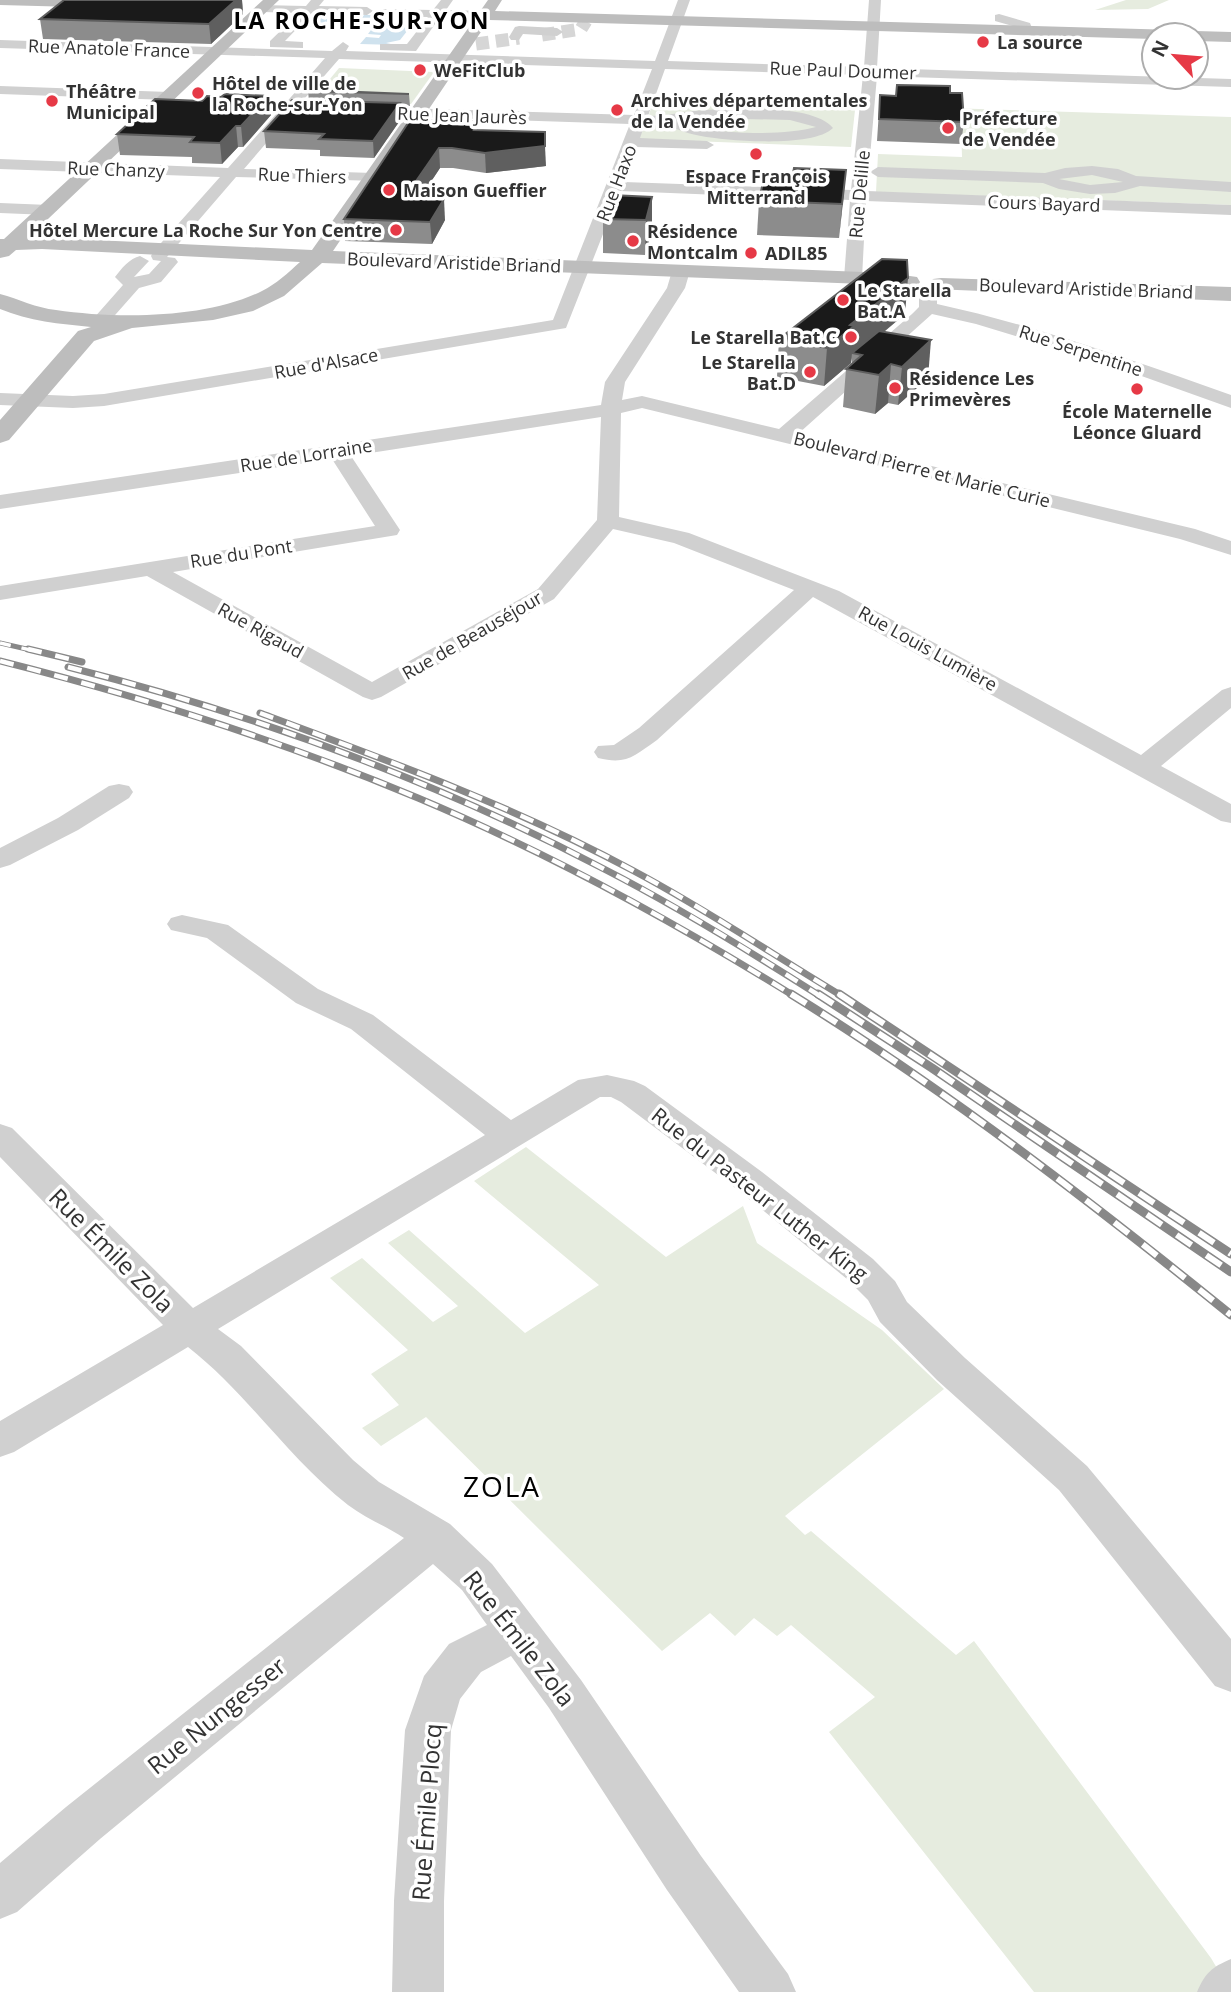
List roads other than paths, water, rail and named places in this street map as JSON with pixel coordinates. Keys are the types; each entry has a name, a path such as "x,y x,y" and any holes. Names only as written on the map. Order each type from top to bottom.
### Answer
{"street":[{"path":"313,5 275,44 411,48 447,0"},
{"path":"0,301 23,311 88,325 194,316 241,307 268,297 328,255 373,178 454,58 471,44 495,0"},
{"name":"Rue Haxo","path":"584,267 684,0"},
{"name":"Rue Delille","path":"853,278 858,196 857,150 846,129 860,108 871,71 875,0"},
{"path":"0,1 128,4"},
{"path":"63,15 80,1"},
{"path":"3,248 165,105 217,51 268,4"},
{"path":"239,8 268,4 313,5 373,13 1140,34"},
{"path":"0,435 88,325 133,284 155,278 164,255 232,173 373,13"},
{"path":"999,18 1026,26 1027,31"},
{"path":"539,34 517,40 519,30 555,38"},
{"path":"0,60 37,33"},
{"path":"1210,36 1231,37"},
{"name":"Rue Anatole France","path":"0,44 217,51 345,46"},
{"name":"Rue Paul Doumer","path":"345,46 454,58 1231,83"},
{"path":"0,90 165,105"},
{"path":"646,101 804,117 846,129"},
{"path":"125,113 165,105"},
{"name":"Rue Jean Jaurès","path":"209,106 675,121"},
{"path":"811,149 695,132 679,128 675,121 694,114 827,107"},
{"path":"631,142 745,140 846,129"},
{"name":"Rue Chanzy","path":"0,164 232,173"},
{"path":"878,172 1023,180 1022,177 1047,178 1056,184 1097,190 1131,185 1137,181 1231,185"},
{"name":"Rue Thiers","path":"232,173 373,178"},
{"name":"Cours Bayard","path":"615,186 1231,210"},
{"path":"0,208 49,210"},
{"name":"Boulevard Aristide Briand","path":"3,248 42,243 164,255 328,255 584,267 680,276 853,278 926,292 959,282 1231,293"},
{"path":"133,284 124,277 139,261"},
{"name":"Rue d'Alsace","path":"29,401 104,400 560,324 584,267"},
{"path":"608,521 611,407 615,382 680,276"},
{"path":"784,435 926,292"},
{"name":"Rue Serpentine","path":"926,292 980,319 1115,360 1231,402"},
{"path":"0,399 29,401"},
{"name":"Boulevard Pierre et Marie Curie","path":"611,407 642,402 1187,534 1231,548"},
{"name":"Rue de Lorraine","path":"0,502 588,414 611,407"},
{"name":"Rue du Pont","path":"0,593 389,530 337,450"},
{"name":"Rue Louis Lumière","path":"608,521 681,538 810,588 872,617 1231,815"},
{"name":"Rue de Beauséjour","path":"372,692 546,594 608,521"},
{"name":"Rue Rigaud","path":"149,568 372,692"},
{"path":"607,752 619,754 648,734 810,588"},
{"path":"1144,766 1231,695"},
{"path":"0,859 68,824 119,792"},
{"path":"182,925 216,931 307,996 362,1022 509,1136"},
{"name":"Rue du Pasteur Luther King","path":"0,1441 188,1326 590,1088 604,1084 617,1086 632,1094 750,1181 860,1269 882,1291 894,1311 941,1359 1073,1478 1231,1672"},
{"name":"Rue Émile Zola","path":"0,1136 188,1326 226,1356 339,1472 365,1494 435,1537 477,1577 565,1694 684,1873 770,1992"},
{"name":"Rue Nungesser","path":"0,1895 83,1823 435,1537"},
{"name":"Rue Émile Plocq","path":"418,1992 419,1901 428,1730 440,1690 465,1658 517,1631"},
{"path":"1223,1992 1231,1984"}],"water":[{"path":"322,13 357,14 345,28 334,27 337,23 328,27 309,27"},
{"path":"364,15 419,16 400,40 386,43 396,45 360,44 366,37 379,38 381,35 368,34 374,26 352,28"}],"tunnel":[{"path":"542,35 581,29 586,21"},
{"path":"476,44 519,38"}],"railway":[{"path":"0,643 35,651"},
{"path":"28,649 82,662"},
{"path":"0,661 107,690 264,739 418,798 563,865 703,941 794,996"},
{"path":"68,667 275,728 476,807 634,885 820,996"},
{"path":"260,713 449,785 542,825 685,900 842,996"},
{"path":"791,994 905,1068 1016,1147 1231,1315"},
{"path":"818,994 932,1068 1231,1272"},
{"path":"839,994 1231,1254"}],"place":[{"name":"La source","path":"983,42"},
{"name":"WeFitClub","path":"420,70"},
{"name":"Hôtel de ville de la Roche-sur-Yon","path":"198,93"},
{"name":"Théâtre Municipal","path":"52,101"},
{"name":"Archives départementales de la Vendée","path":"617,110"},
{"name":"Préfecture de Vendée","path":"948,128"},
{"name":"Espace François Mitterrand","path":"756,154"},
{"name":"Maison Gueffier","path":"389,190"},
{"name":"Hôtel Mercure La Roche Sur Yon Centre","path":"396,230"},
{"name":"Résidence Montcalm","path":"633,241"},
{"name":"ADIL85","path":"751,253"},
{"name":"Le Starella Bat.A","path":"843,300"},
{"name":"Le Starella Bat.C","path":"851,337"},
{"name":"Le Starella Bat.D","path":"810,372"},
{"name":"Résidence Les Primevères","path":"895,388"},
{"name":"École Maternelle Léonce Gluard","path":"1137,389"}],"district":[{"name":"LA ROCHE-SUR-YON","path":"362,20"},
{"name":"ZOLA","path":"502,1486"}]}
